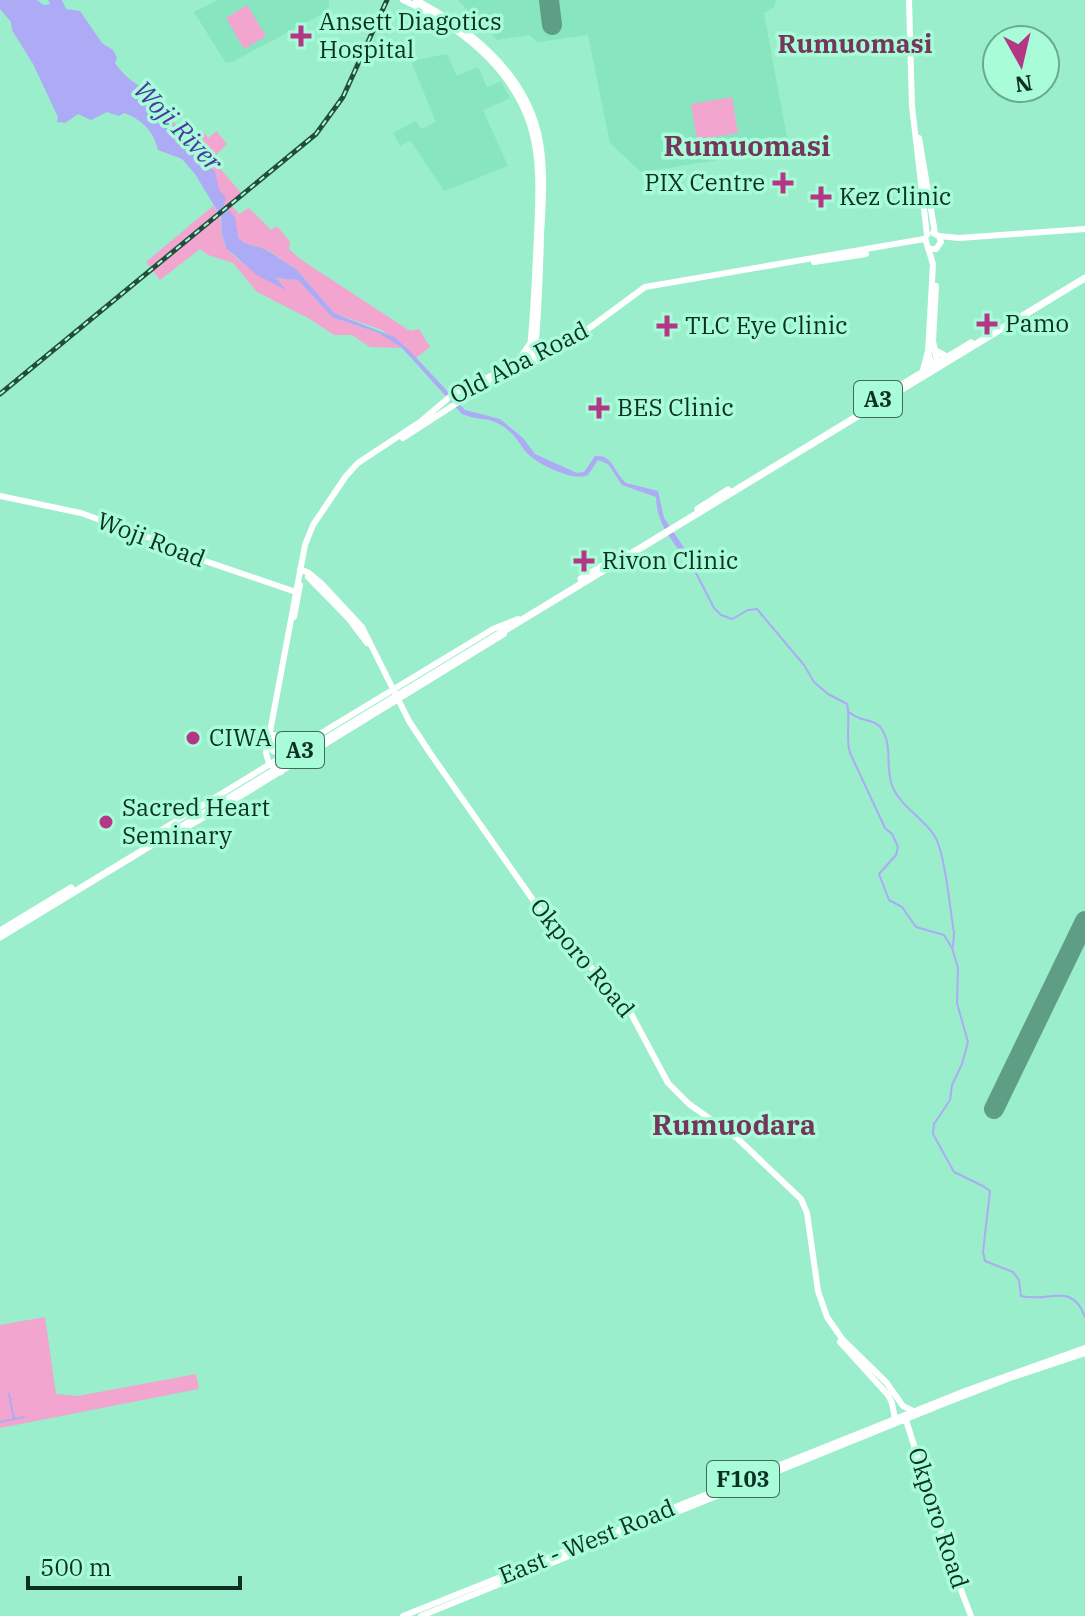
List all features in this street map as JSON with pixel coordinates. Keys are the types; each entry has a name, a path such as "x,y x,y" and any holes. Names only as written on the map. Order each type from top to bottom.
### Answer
{"highway":[{"name":"A3","path":"672,527 1085,275"},
{"name":"A3","path":"0,937 1085,275"},
{"path":"923,372 931,352 947,357"},
{"name":"A3","path":"0,931 183,823"}],"main road":[{"path":"403,0 460,31 485,52 515,93 531,128 536,150 538,192 535,360"},
{"path":"416,0 482,43 512,79 533,116 539,138 543,182 533,344 514,367"},
{"path":"911,0 918,131 932,241 931,352 936,368"},
{"name":"Old Aba Road","path":"269,764 266,753 301,571 313,533 351,475 445,406 459,402 574,340 636,292 651,285 932,241 1085,231"},
{"name":"Old Aba Road","path":"445,406 452,395 472,384 575,344 635,298 654,288 932,241"},
{"path":"533,344 545,354"},
{"name":"Woji Road","path":"0,496 81,513 205,561 297,592"},
{"name":"Okporo Road","path":"301,571 322,584 362,627 397,700 430,753 536,904 628,1008 663,1083 682,1102 744,1148 799,1203 821,1313 839,1341 878,1383 896,1402 913,1411"},
{"name":"Old Aba Road","path":"283,755 274,753 272,745 297,592"},
{"path":"158,836 163,829 493,629 517,622"},
{"path":"147,847 171,838 281,772 497,640 517,622"},
{"path":"386,677 395,682 406,681"},
{"path":"378,698 387,690 386,677"},
{"name":"Okporo Road","path":"397,700 401,713 427,755 541,917 625,1009 649,1052"},
{"path":"379,711 393,706 401,713"},
{"path":"296,747 308,745 309,754"},
{"path":"253,774 266,753"},
{"path":"269,764 281,772"},
{"name":"East - West Road","path":"421,1616 433,1608 913,1411 1024,1368 1085,1351"},
{"name":"East - West Road","path":"403,1616 433,1608 1085,1351"},
{"name":"Okporo Road","path":"895,1419 896,1402"},
{"name":"Okporo Road","path":"906,1420 971,1616"}],"shaded area":[{"path":"0,0 37,0 44,5 50,4 48,0 62,0 66,9 80,11 102,43 113,50 119,68 133,82 156,93 188,147 215,171 219,190 226,198 224,205 235,217 238,237 244,243 265,249 296,269 334,313 394,337 465,410 500,419 523,438 535,454 577,473 584,472 595,456 601,456 610,461 626,483 658,491 664,518 697,567 691,570 664,527 656,497 622,485 608,464 598,460 588,475 581,477 546,466 530,456 504,427 490,420 462,414 402,348 379,333 332,317 298,280 276,278 286,290 257,275 227,249 221,217 195,174 182,159 158,150 150,132 136,119 124,113 119,116 107,112 91,120 78,114 65,123 57,122 58,117 33,64 12,30 11,22 0,9"},
{"path":"218,0 329,0 329,6 324,13 230,63 225,62 194,12"},
{"path":"458,0 776,0 774,7 764,13 789,149 641,172 610,143 588,35 538,42 529,35 497,40"},
{"path":"247,5 266,36 244,49 226,18"},
{"path":"447,54 457,76 478,67 487,87 501,81 510,98 483,110 508,166 444,191 410,140 400,146 393,133 416,121 421,129 436,122 411,61"},
{"path":"115,63 133,82 156,93 182,135 190,131 196,137 203,131 208,138 217,131 227,144 212,159 242,194 230,204 239,214 249,208 271,230 277,226 290,242 289,249 300,259 410,331 419,329 430,347 416,358 382,330 334,313 296,269 266,249 244,243 203,168 132,92"},
{"path":"732,97 738,133 697,140 691,104"},
{"path":"213,206 221,220 224,242 233,256 257,273 281,284 276,278 298,280 332,317 379,333 402,348 370,347 352,335 334,335 257,292 233,263 200,249 160,280 146,262"},
{"path":"45,1317 56,1394 78,1396 196,1374 199,1389 0,1428 0,1325"}],"waterway":[{"path":"694,569 714,608 721,615 732,619 748,610 757,609 804,665 814,682 847,704 850,753 885,828 898,847 896,855 879,874 889,900 902,907 916,927 944,935 958,968 957,1003 968,1042 952,1085 950,1100 934,1124 933,1134 954,1172 990,1191 983,1252 985,1261 1013,1272 1019,1280 1021,1296 1066,1296 1080,1306 1085,1317"},
{"path":"849,712 879,725 887,743 893,788 938,843 949,896 953,947"},
{"path":"9,1394 14,1419"},
{"path":"0,1422 24,1417"}],"runway":[{"path":"549,0 552,25"},
{"path":"994,1109 1085,921"}],"railway":[{"path":"0,394 316,134 343,97 387,0"}],"place":[{"name":"Ansett Diagotics Hospital","path":"301,36"},
{"name":"PIX Centre","path":"783,183"},
{"name":"Kez Clinic","path":"821,197"},
{"name":"Pamo","path":"987,324"},
{"name":"TLC Eye Clinic","path":"667,326"},
{"name":"BES Clinic","path":"599,408"},
{"name":"Rivon Clinic","path":"584,561"},
{"name":"CIWA","path":"193,738"},
{"name":"Sacred Heart Seminary","path":"106,822"}],"district":[{"name":"Rumuomasi","path":"855,44"},
{"name":"Rumuomasi","path":"747,146"},
{"name":"Rumuodara","path":"734,1125"}],"water label":[{"name":"Woji River","path":"178,126"}]}
